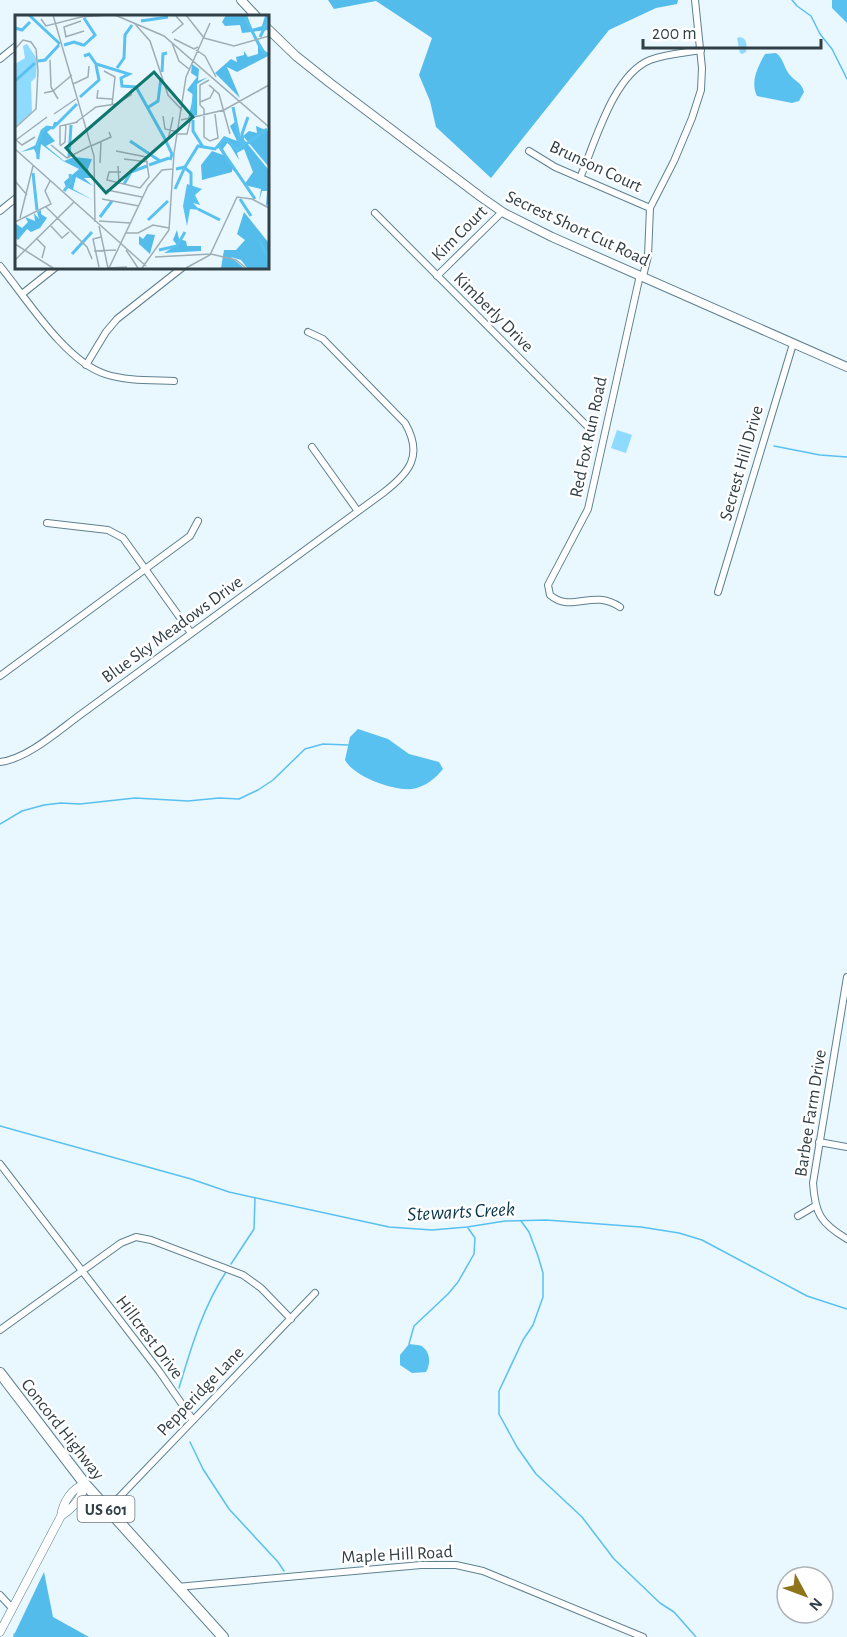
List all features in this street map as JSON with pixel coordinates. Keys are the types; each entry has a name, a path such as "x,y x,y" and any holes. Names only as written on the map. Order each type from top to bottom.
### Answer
{"highway":[{"name":"Concord Highway","path":"0,1373 84,1484 223,1637"}],"main road":[{"path":"241,0 255,15"},
{"name":"Secrest Short Cut Road","path":"268,29 296,56 330,83 502,212 524,224 847,367"}],"street":[{"path":"650,208 674,161 698,99 702,79 695,0"},
{"path":"0,59 15,47"},
{"path":"580,178 614,99 622,83 633,70 648,61 663,56 701,50"},
{"name":"Brunson Court","path":"529,151 555,167 650,208"},
{"path":"0,211 15,199"},
{"name":"Red Fox Run Road","path":"620,607 605,598 574,603 562,602 550,595 548,585 588,509 648,256 650,208"},
{"name":"Kim Court","path":"437,276 502,212"},
{"name":"Kimberly Drive","path":"375,213 592,431"},
{"path":"0,266 70,354 86,365 106,375 174,381"},
{"path":"22,294 55,268"},
{"path":"86,365 106,332 117,319 182,268"},
{"name":"Blue Sky Meadows Drive","path":"0,762 10,761 45,740 401,478 411,466 414,451 412,434 405,423 323,339 308,332"},
{"name":"Secrest Hill Drive","path":"718,591 793,344"},
{"path":"312,447 357,510"},
{"path":"0,676 190,536 198,521"},
{"path":"47,523 108,530 123,538 191,633"},
{"name":"Barbee Farm Drive","path":"815,1206 814,1172 847,977"},
{"path":"819,1142 847,1147"},
{"name":"Hillcrest Drive","path":"0,1164 159,1371 193,1420"},
{"path":"798,1216 815,1206 834,1231 847,1239"},
{"path":"0,1330 131,1238 151,1240 243,1275 261,1288 291,1318"},
{"name":"Pepperidge Lane","path":"107,1510 315,1293"},
{"path":"0,1632 61,1515 63,1507 76,1487 84,1484"},
{"name":"Maple Hill Road","path":"176,1587 421,1565 456,1565 499,1576 643,1637"},
{"path":"0,1595 12,1608"}],"shaded area":[{"path":"328,0 678,0 677,4 656,8 609,30 491,178 436,127 430,101 419,75 432,38 376,1 334,9"},
{"path":"832,0 847,0 847,23 832,8"},
{"path":"737,38 744,39 746,45 746,52 742,54"},
{"path":"776,53 789,74 803,88 804,92 799,101 792,103 757,96 754,85 758,69 765,54"},
{"path":"617,430 632,435 626,453 611,448"},
{"path":"358,729 388,739 409,754 439,762 443,769 430,782 412,789 395,788 375,782 357,772 345,760 350,737"},
{"path":"409,1344 421,1346 428,1353 426,1372 412,1373 400,1365 400,1355"},
{"path":"44,1572 53,1617 89,1637 13,1637"}],"waterway":[{"path":"792,0 811,16 820,34 832,49 847,79"},
{"path":"774,446 820,455 847,457"},
{"path":"0,824 22,811 61,803 80,804 135,798 188,801 239,799 273,780 305,749 323,744 348,745"},
{"name":"Stewarts Creek","path":"0,1126 191,1179 229,1192 389,1227 432,1230 505,1221 546,1220 641,1227 679,1233 702,1240 807,1296 847,1309"},
{"path":"231,1264 254,1229 255,1198"},
{"path":"521,1221 529,1232 543,1273 543,1297 533,1325 523,1340 499,1391 499,1414 517,1447 536,1474 582,1517 614,1559 660,1603 674,1612 696,1637"},
{"path":"409,1344 414,1326 448,1294 458,1282 474,1254 475,1238 468,1228"},
{"path":"179,1388 204,1314 226,1272"},
{"path":"190,1442 203,1469 229,1509 284,1571"}]}
